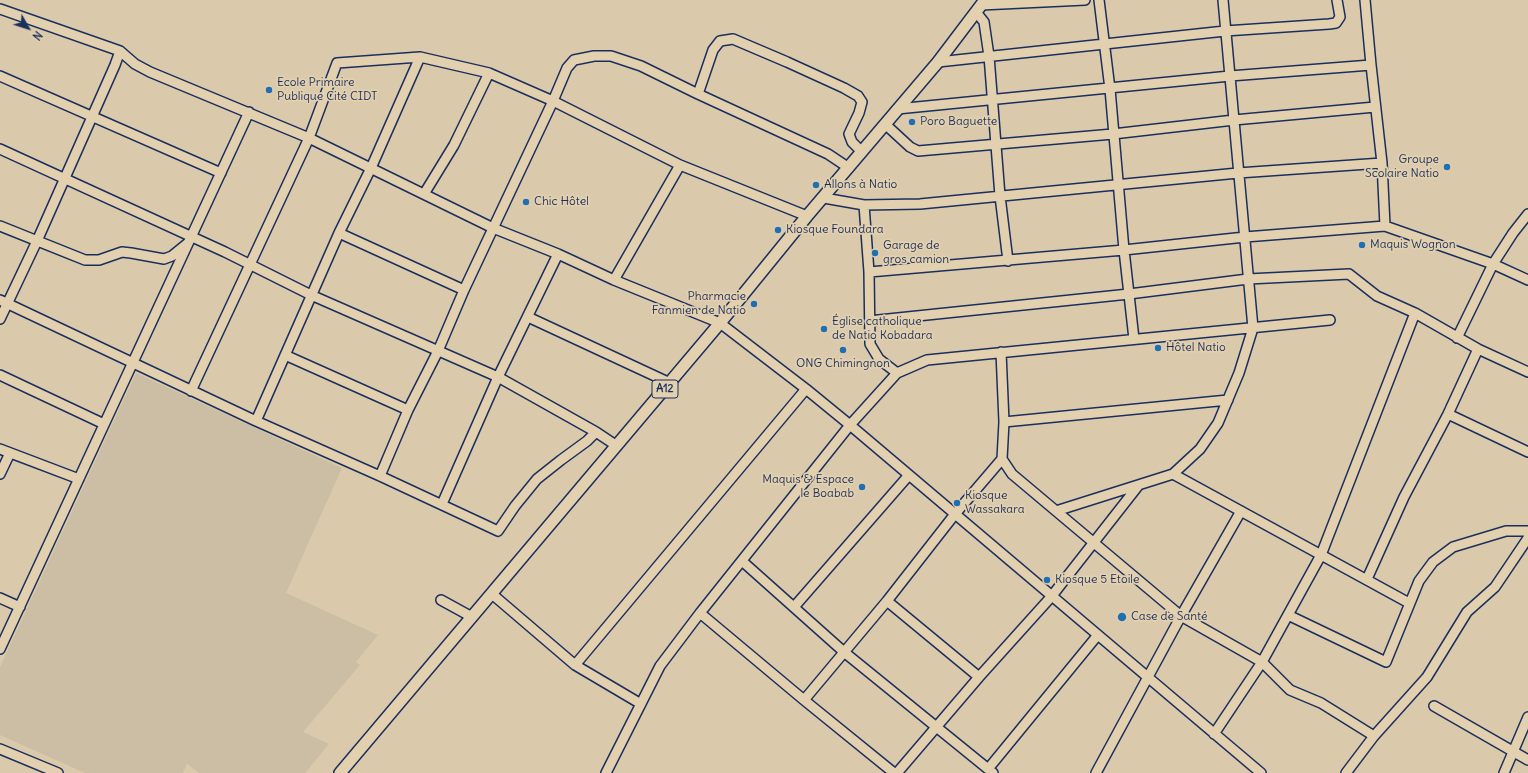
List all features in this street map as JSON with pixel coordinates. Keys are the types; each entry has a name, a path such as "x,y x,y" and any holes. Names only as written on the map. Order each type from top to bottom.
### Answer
{"main road":[{"name":"A12","path":"340,773 670,383 807,216 824,198 897,109 938,62 980,6"}],"street":[{"path":"1008,261 1000,196 989,56 980,6 1086,0"},
{"path":"1099,0 1110,89 1124,250 1134,339"},
{"path":"1056,511 1173,474 1200,449 1218,423 1239,373 1253,328 1223,0"},
{"path":"938,62 1225,31 1336,22 1340,17 1338,0"},
{"path":"1365,0 1382,163 1385,226"},
{"path":"0,9 120,51 135,64 150,72 309,138 494,228 558,254 614,280 720,323 850,425 1097,636 1261,773"},
{"path":"698,94 713,50 720,41 732,40 794,65 858,96 862,102 859,113 849,134 852,142 862,152"},
{"path":"0,319 4,302 37,241 120,51"},
{"path":"256,421 311,295 371,168 420,56"},
{"path":"191,391 309,138 337,63 420,56 489,73 553,101 680,165 807,216"},
{"path":"380,476 408,410 438,351 464,290 567,68 574,60 594,56 611,56 641,66 828,154 849,168"},
{"path":"897,109 1230,76 1371,65"},
{"path":"424,194 454,145 489,73"},
{"path":"0,76 221,173"},
{"path":"885,124 910,147 918,151 1113,134 1234,120 1375,107"},
{"path":"0,649 249,112"},
{"path":"0,149 65,178 190,239 250,264 311,295 498,377 596,432 617,446"},
{"path":"824,198 864,205 920,204 1238,173 1382,163"},
{"path":"614,280 680,165"},
{"path":"864,205 869,272 870,344 879,359 897,373"},
{"path":"1457,338 1493,264 1513,233 1527,215"},
{"path":"0,226 85,260 92,261 122,252 164,259 172,256 190,239"},
{"path":"869,272 1008,261 1245,237 1385,226 1493,264 1528,280"},
{"path":"339,233 464,290"},
{"path":"442,504 498,377 558,254"},
{"path":"869,320 1129,294 1248,279 1349,274 1377,296 1415,312 1457,338 1528,372"},
{"path":"4,302 191,391 498,530 514,506 537,479 587,441 596,432"},
{"path":"1214,734 1262,662 1321,555 1415,312"},
{"path":"528,317 670,383"},
{"path":"606,773 660,666 700,613 850,425 897,373 927,360 1330,320"},
{"path":"1367,579 1404,497 1448,414 1478,349"},
{"path":"1001,352 1004,422 1002,459 1012,474 1181,616 1262,662 1290,690 1321,703 1374,736"},
{"path":"285,355 408,410"},
{"path":"0,375 104,424"},
{"path":"575,665 806,389"},
{"path":"1004,422 1228,400"},
{"path":"1448,414 1528,452"},
{"path":"0,449 79,479"},
{"path":"0,474 10,453"},
{"path":"804,700 887,601 955,514 1002,459"},
{"path":"1173,474 1409,603"},
{"path":"794,607 909,475"},
{"path":"700,613 804,700 895,773 1051,597 1138,486"},
{"path":"1096,773 1181,616 1241,511"},
{"path":"1288,615 1386,662 1419,581 1433,562 1453,548 1506,531 1528,531"},
{"path":"1346,773 1374,736 1427,677 1467,612 1495,587 1528,538"},
{"path":"742,561 844,652 937,726 990,771 1097,636"},
{"path":"492,594 575,665 641,704"},
{"path":"0,598 20,606"},
{"path":"441,600 472,618"},
{"path":"887,601 979,677"},
{"path":"1434,706 1528,760"},
{"path":"1504,773 1528,717"},
{"path":"0,748 53,772"}],"shaded area":[{"path":"136,373 342,468 286,593 378,635 356,662 360,665 303,732 329,744 305,773 199,773 187,764 183,773 85,773 0,735 0,667"}],"place":[{"name":"Ecole Primaire Publique Cité CIDT","path":"269,90"},
{"name":"Poro Baguette","path":"912,122"},
{"name":"Groupe Scolaire Natio","path":"1447,167"},
{"name":"Allons à Natio","path":"816,185"},
{"name":"Chic Hôtel","path":"526,202"},
{"name":"Kiosque Foundara","path":"778,230"},
{"name":"Maquis Wognon","path":"1362,245"},
{"name":"Garage de gros camion","path":"875,253"},
{"name":"Pharmacie Fanmien de Natio","path":"754,304"},
{"name":"Église catholique de Natio Kobadara","path":"824,329"},
{"name":"Hôtel Natio","path":"1158,348"},
{"name":"ONG Chimingnon","path":"843,350"},
{"name":"Maquis & Espace le Boabab","path":"862,487"},
{"name":"Kiosque Wassakara","path":"957,503"},
{"name":"Kiosque 5 Etoile","path":"1047,580"},
{"name":"Case de Santé","path":"1122,617"}]}
